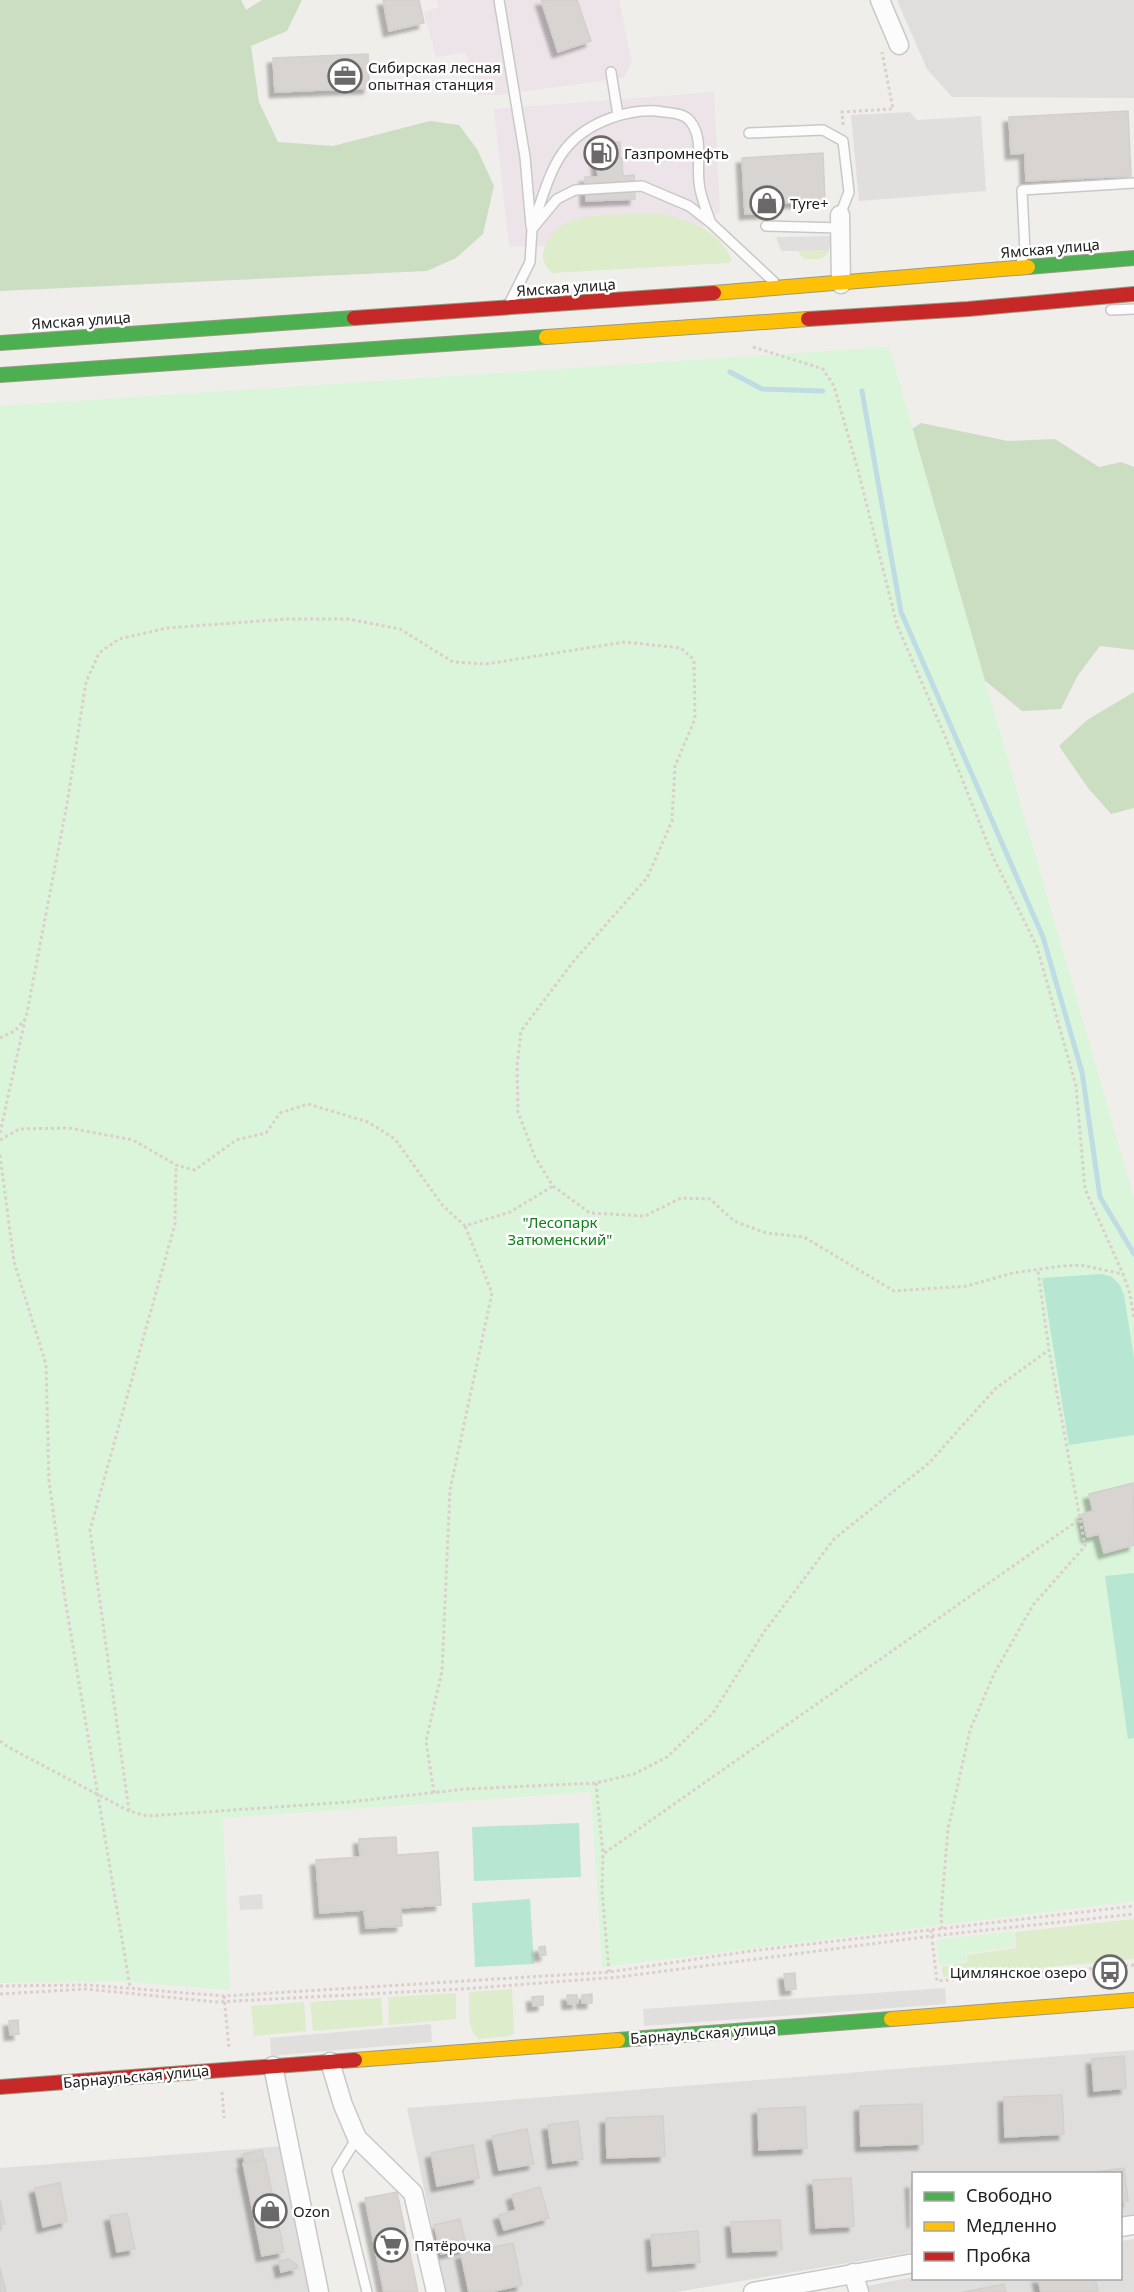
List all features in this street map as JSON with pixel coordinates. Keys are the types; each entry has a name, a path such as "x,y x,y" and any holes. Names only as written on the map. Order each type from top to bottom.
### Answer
{"main road":[{"name":"Ямская улица","path":"0,343 841,284 1134,258"},
{"path":"0,375 968,309 1134,294"},
{"name":"Барнаульская улица","path":"0,2087 1134,2000"}],"street":[{"path":"880,0 899,45"},
{"path":"840,222 841,284"},
{"path":"330,2062 343,2105 357,2139 413,2193 436,2292"},
{"path":"273,2066 319,2292"},
{"path":"753,2292 912,2263"},
{"path":"853,2273 859,2292"}],"lane":[{"path":"499,0 525,157 532,229 530,262 525,276 507,307"},
{"path":"611,72 618,115"},
{"path":"532,229 552,170 566,146 591,125 618,115 648,111 677,114 689,119 696,132 700,190 711,224"},
{"path":"749,133 823,130 843,141 849,192 840,222 766,226"},
{"path":"1019,268 1025,252 1022,190 1134,183"},
{"path":"532,229 557,199 575,190 642,186 689,206 781,288"},
{"path":"968,309 1008,315"},
{"path":"1099,311 1134,309"},
{"path":"357,2139 337,2170 367,2292"}],"path":[{"path":"843,141 842,112 893,109 884,58 880,48"},
{"path":"748,345 823,369 834,386 897,625 945,736 993,857 1037,947 1076,1086 1085,1189 1132,1294 1134,1318"},
{"path":"0,1132 26,1018 67,804 86,682 99,654 119,639 167,628 286,619 348,619 400,629 453,662 486,664 625,642 681,648 694,660 695,719 675,766 672,821 647,878 573,962 521,1030 517,1066 518,1112 535,1157 553,1186 590,1213 645,1216 681,1198 710,1199 734,1221 766,1233 804,1237 894,1291 967,1286 1013,1273 1081,1265 1123,1274"},
{"path":"0,1038 15,1031 26,1018"},
{"path":"0,1140 19,1129 69,1128 133,1140 177,1165 195,1170 236,1140 266,1133 280,1113 308,1104 369,1122 395,1139 444,1206 465,1226 492,1293 450,1490 442,1671 426,1741 434,1793"},
{"path":"0,1155 15,1262 46,1364 49,1481 65,1599 130,1987"},
{"path":"129,1811 90,1530 175,1224 177,1165"},
{"path":"465,1226 510,1212 553,1186"},
{"path":"942,1929 941,1913 948,1829 970,1730 994,1674 1033,1605 1086,1546 1049,1350 1038,1270"},
{"path":"0,1741 129,1811 147,1816 348,1802 466,1789 596,1783 634,1774 668,1757 713,1713 764,1632 834,1539 929,1463 996,1388 1049,1350"},
{"path":"603,1854 1080,1519"},
{"path":"596,1783 603,1854 602,1890 609,1972"},
{"path":"0,1986 87,1985 224,1996 609,1972 751,1951 1134,1906"},
{"path":"0,1994 86,1989 216,2002 462,1989 619,1977 932,1936 1134,1914"},
{"path":"931,1930 937,1981 1134,1965"}],"shaded area":[{"path":"436,0 619,0 632,63 623,78 499,95 477,95 466,52 436,57 424,12 439,7"},
{"path":"897,0 1134,0 1134,98 952,97 927,69"},
{"path":"714,92 720,211 703,228 681,218 558,227 546,246 509,247 494,109"},
{"path":"910,112 917,120 981,116 986,191 859,201 851,115"},
{"path":"831,236 829,250 799,251 781,251 776,237"},
{"path":"262,1894 263,1909 240,1910 239,1896"},
{"path":"945,1988 946,2004 644,2026 643,2009"},
{"path":"431,2024 432,2042 271,2056 270,2038"},
{"path":"1134,2050 1134,2215 1122,2217 1122,2172 912,2172 912,2252 676,2292 446,2292 407,2108"},
{"path":"285,2146 313,2292 0,2292 0,2168"},
{"path":"282,2156 302,2261 290,2251 273,2168"},
{"path":"1134,2239 1134,2292 869,2292 867,2286 912,2277 912,2280 1122,2280 1122,2241"}],"green space":[{"path":"0,0 241,0 246,10 262,0 302,0 287,31 251,46 259,102 278,142 333,146 430,121 459,125 477,149 494,186 483,234 456,258 427,271 0,291"},
{"path":"661,214 703,228 720,241 732,260 728,263 552,273 544,262 544,249 551,236 560,226 571,221 596,216"},
{"path":"829,250 825,256 816,259 805,259 799,251"},
{"name":"\"Лесопарк Затюменский\"","path":"889,347 1134,1198 1134,1901 602,1967 591,1792 223,1818 230,1990 121,1981 0,1983 0,406"},
{"path":"921,423 1008,441 1055,439 1099,467 1121,462 1134,467 1134,650 1100,646 1078,675 1061,709 1022,711 977,674 896,440"},
{"path":"1134,692 1134,808 1111,814 1088,788 1059,746 1087,720"},
{"path":"1102,1274 1112,1277 1120,1285 1124,1295 1134,1358 1134,1435 1069,1445 1042,1278"},
{"path":"1134,1573 1134,1738 1128,1739 1105,1576"},
{"path":"579,1823 581,1877 474,1881 472,1827"},
{"path":"530,1899 534,1964 475,1967 472,1903"},
{"path":"1134,1919 1134,1959 943,1977 942,1967 967,1962 967,1955 1016,1948 1015,1932"},
{"path":"1013,1931 1014,1946 966,1954 966,1961 939,1966 936,1940"},
{"path":"512,1989 514,2033 510,2036 479,2039 470,2024 469,1992"},
{"path":"456,1993 456,2019 389,2025 388,1997"},
{"path":"381,1998 383,2025 313,2031 310,2002"},
{"path":"304,2002 306,2031 254,2036 251,2006"}],"building":[{"path":"383,0 419,0 424,23 389,31"},
{"path":"541,0 577,0 591,41 558,52"},
{"path":"368,54 369,88 275,92 273,58"},
{"path":"1128,111 1131,176 1026,181 1025,153 1011,154 1009,117"},
{"path":"620,142 620,158 599,159 598,143"},
{"path":"823,153 825,201 779,203 779,212 745,214 742,158"},
{"path":"622,158 623,176 634,175 635,199 586,201 585,177 598,177 597,159"},
{"path":"1133,1483 1134,1545 1104,1553 1099,1534 1087,1537 1082,1514 1093,1511 1089,1494"},
{"path":"396,1837 397,1855 438,1852 441,1905 401,1908 402,1926 366,1928 364,1910 320,1913 316,1860 360,1857 359,1839"},
{"path":"545,1946 546,1955 540,1956 539,1947"},
{"path":"795,1973 796,1989 786,1990 784,1974"},
{"path":"592,1994 592,2003 582,2003 582,1995"},
{"path":"567,1995 577,1995 578,2003 568,2004"},
{"path":"543,1996 543,2005 533,2006 532,1997"},
{"path":"18,2020 19,2034 10,2035 9,2021"},
{"path":"1124,2056 1126,2088 1094,2091 1092,2059"},
{"path":"1062,2095 1064,2134 1005,2137 1004,2097"},
{"path":"922,2104 923,2144 861,2146 860,2106"},
{"path":"805,2107 807,2148 759,2150 758,2109"},
{"path":"663,2116 665,2156 607,2158 606,2118"},
{"path":"578,2121 583,2159 553,2163 548,2125"},
{"path":"527,2129 534,2164 499,2170 492,2136"},
{"path":"473,2145 479,2178 437,2186 431,2153"},
{"path":"262,2150 264,2159 245,2163 243,2154"},
{"path":"265,2159 284,2252 262,2256 243,2163"},
{"path":"1124,2168 1128,2201 1122,2202 1122,2172 1095,2172"},
{"path":"851,2178 854,2226 816,2228 813,2180"},
{"path":"60,2183 67,2221 43,2227 35,2188"},
{"path":"540,2187 549,2218 504,2230 499,2215 516,2210 512,2195"},
{"name":"Пятёрочка","path":"397,2192 418,2292 384,2292 365,2198"},
{"path":"0,2200 5,2224 0,2225"},
{"path":"127,2213 135,2249 117,2252 110,2216"},
{"path":"460,2219 467,2248 441,2254 434,2225"},
{"path":"780,2220 782,2250 733,2252 731,2222"},
{"path":"698,2231 700,2262 653,2266 651,2235"},
{"path":"513,2243 522,2285 490,2292 469,2292 461,2254"},
{"path":"289,2259 298,2268 281,2272 279,2261"},
{"path":"0,2268 6,2292 0,2292"},
{"path":"1038,2280 1095,2280 1098,2292 1041,2292"},
{"path":"1004,2284 1006,2292 963,2292"}],"waterway":[{"path":"730,372 762,389 823,391"},
{"path":"862,391 901,612 1043,937 1082,1072 1100,1197 1134,1254"}],"traffic: fast":[{"path":"1028,267 1134,258"},
{"path":"0,343 354,318"},
{"path":"0,375 546,337"},
{"path":"618,2040 891,2019"}],"traffic: slow":[{"path":"714,293 1028,267"},
{"path":"546,337 808,319"},
{"path":"891,2019 1134,2000"},
{"path":"355,2060 618,2040"}],"traffic: jam":[{"path":"354,318 714,293"},
{"path":"808,319 968,309 1134,294"},
{"path":"0,2087 355,2060"}],"place":[{"name":"Сибирская лесная опытная станция","path":"345,76"},
{"name":"Газпромнефть","path":"601,153"},
{"name":"Tyre+","path":"767,203"},
{"name":"Цимлянское озеро","path":"1110,1972"},
{"name":"Ozon","path":"270,2211"},
{"name":"Пятёрочка","path":"391,2245"}]}
